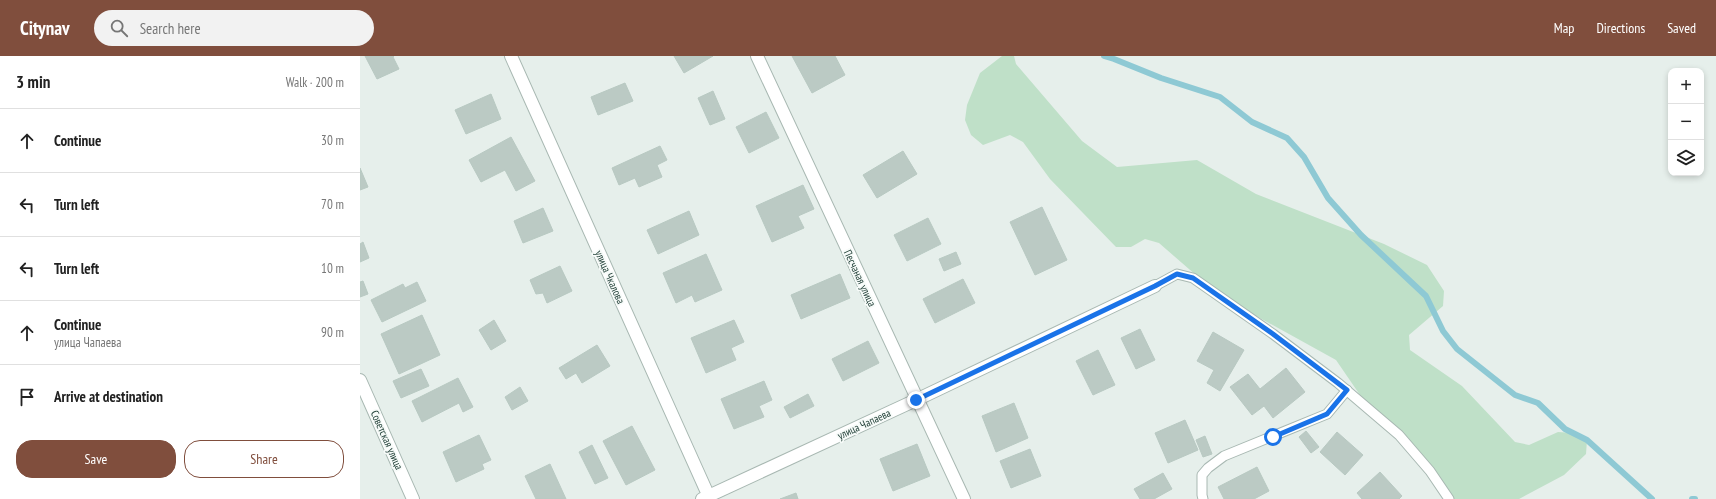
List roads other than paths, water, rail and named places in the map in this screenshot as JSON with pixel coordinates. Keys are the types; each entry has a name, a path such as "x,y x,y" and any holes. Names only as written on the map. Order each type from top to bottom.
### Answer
{"street":[{"name":"улица Чкалова","path":"511,56 707,498"},
{"name":"Песчаная улица","path":"757,56 916,400 964,499"},
{"name":"улица Чапаева","path":"707,498 1155,286"},
{"name":"Советская улица","path":"360,380 413,499"}],"lane":[{"path":"1155,286 1177,274 1193,278 1279,338 1347,390 1399,435 1430,471 1449,499"},
{"path":"1203,499 1202,475 1208,468 1224,456 1327,414 1347,390"}],"waterway":[{"path":"1104,56 1161,78 1220,97 1252,122 1287,138 1304,157 1328,198 1361,235 1426,296 1443,331 1457,349 1515,395 1538,403 1565,429 1587,440 1652,499"}]}
